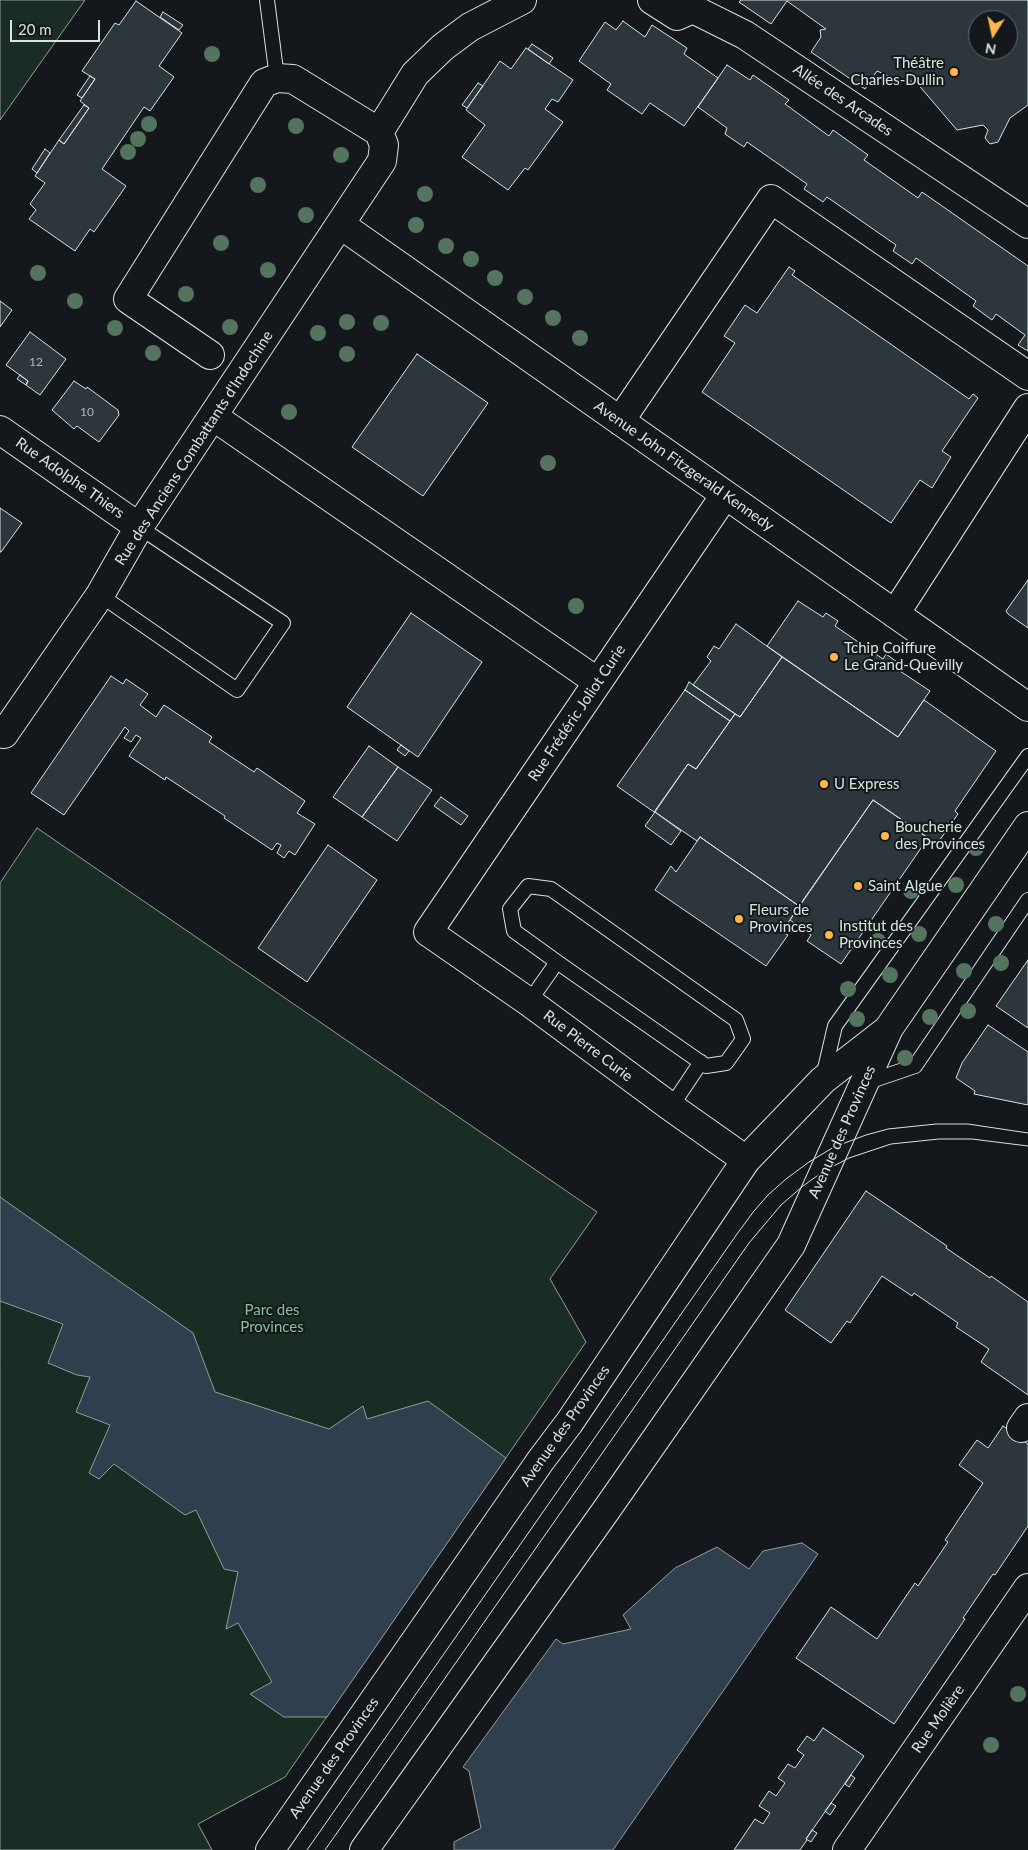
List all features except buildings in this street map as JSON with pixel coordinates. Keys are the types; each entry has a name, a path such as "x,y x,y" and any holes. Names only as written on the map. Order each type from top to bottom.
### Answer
{"street":[{"path":"210,355 128,299 264,83 277,78 293,79 379,132 415,74 443,47 470,27 522,0"},
{"name":"Allée des Arcades","path":"652,0 677,16 693,9 745,35 1028,224"},
{"name":"Rue des Anciens Combattants d'Indochine","path":"2,733 100,595 139,527 214,417 382,161 384,145 379,132"},
{"path":"620,421 771,199 1028,376"},
{"name":"Avenue John Fitzgerald Kennedy","path":"341,225 1028,707"},
{"path":"895,614 1028,408"},
{"path":"214,417 598,682"},
{"name":"Rue Adolphe Thiers","path":"0,430 139,527"},
{"name":"Rue Frédéric Joliot Curie","path":"428,932 725,495"},
{"name":"Avenue des Provinces","path":"364,1850 791,1245 890,1028 1028,826"},
{"name":"Rue Pierre Curie","path":"428,932 529,1002 671,1108 746,1160"},
{"name":"Avenue des Provinces","path":"270,1850 535,1468 569,1423 746,1160 823,1080 890,1028"},
{"name":"Rue Molière","path":"847,1850 1028,1588"}],"lane":[{"path":"268,0 277,78"},
{"path":"100,595 237,690 283,623 139,527"},
{"path":"823,1080 835,1026 1028,756"},
{"path":"528,886 551,889 736,1020 744,1039 726,1063 706,1066 557,962 514,931 510,909 528,886"},
{"path":"864,1083 915,1066 1028,900"},
{"path":"529,1002 557,962"},
{"path":"671,1108 701,1062"}],"green space":[{"path":"0,0 85,0 0,120"},
{"name":"Parc des Provinces","path":"37,828 597,1212 550,1279 586,1342 285,1777 198,1824 212,1850 0,1850 0,883"}],"water":[{"path":"0,1197 193,1333 215,1392 329,1429 363,1406 367,1419 428,1401 506,1458 327,1717 284,1717 250,1694 272,1682 238,1623 226,1629 238,1572 224,1569 196,1510 185,1515 114,1464 99,1479 89,1473 110,1425 76,1412 90,1377 77,1375 48,1363 63,1324 0,1301"},
{"path":"802,1543 818,1554 613,1850 454,1850 454,1842 481,1828 469,1771 463,1767 556,1639 563,1644 631,1629 623,1615 675,1568 717,1547 749,1569 763,1551"}],"tram line":[{"path":"307,1850 737,1234 768,1195 809,1162 834,1147 888,1129 936,1124 968,1124 1028,1133"},
{"path":"325,1850 749,1243 781,1205 824,1171 849,1158 891,1144 939,1139 972,1139 1028,1146"}],"place":[{"name":"Théâtre Charles-Dullin","path":"954,72"},
{"name":"Tchip Coiffure Le Grand-Quevilly","path":"834,657"},
{"name":"U Express","path":"824,784"},
{"name":"Boucherie des Provinces","path":"885,836"},
{"name":"Saint Algue","path":"858,886"},
{"name":"Fleurs de Provinces","path":"739,919"},
{"name":"Institut des Provinces","path":"829,935"}]}
